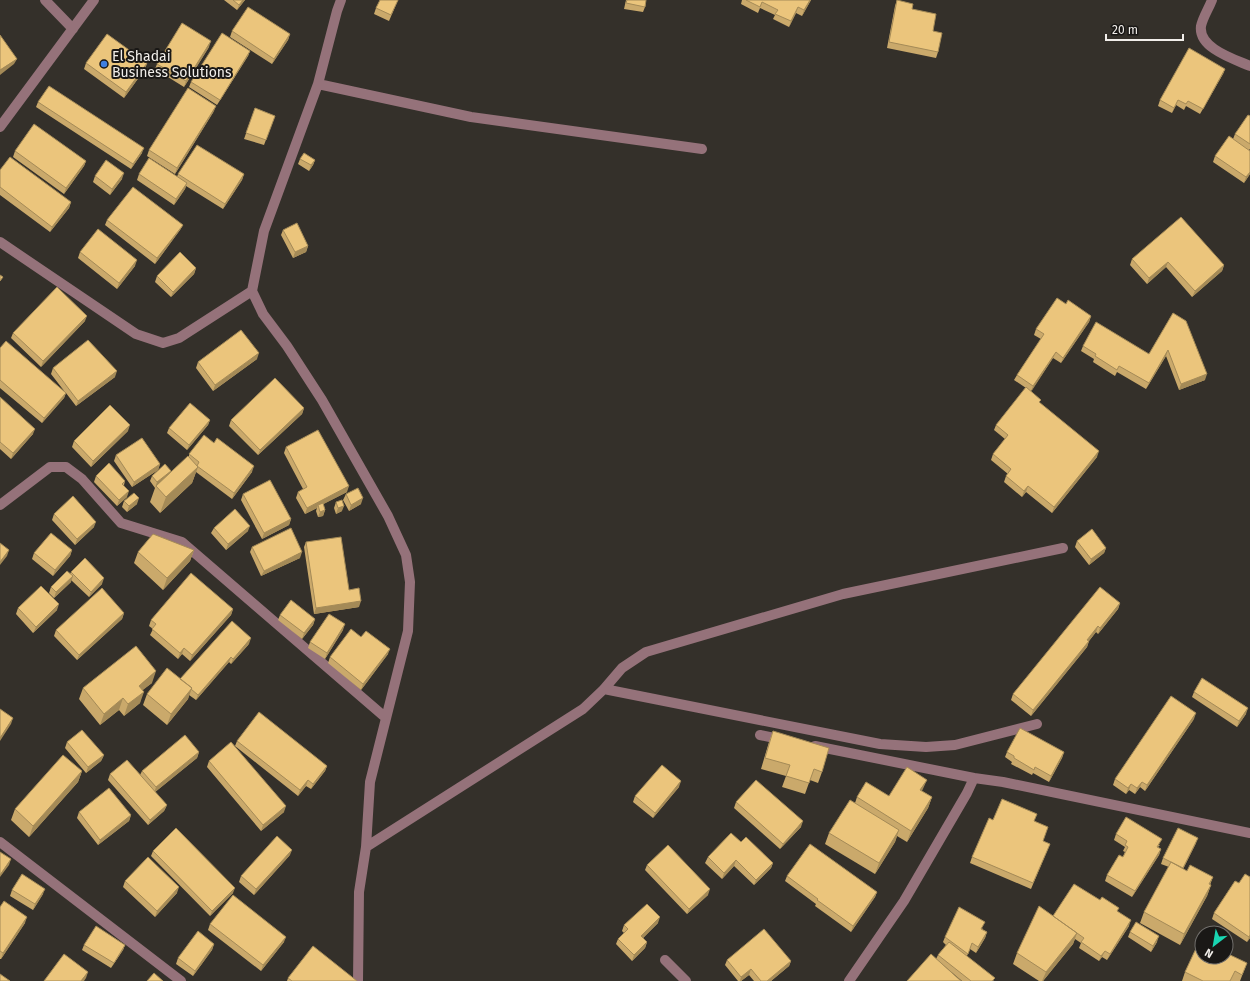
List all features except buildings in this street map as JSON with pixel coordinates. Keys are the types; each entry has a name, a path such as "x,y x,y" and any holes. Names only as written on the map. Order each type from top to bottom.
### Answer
{"street":[{"path":"45,0 73,29"},
{"path":"0,127 94,0"},
{"path":"341,0 337,10 318,84 264,232 252,291 262,314 287,346 322,400 388,516 406,555 410,582 408,631 370,782 366,847 359,892 358,981"},
{"path":"1212,0 1201,25 1201,36 1211,48 1250,66"},
{"path":"318,84 471,117 702,149"},
{"path":"0,242 136,334 163,343 179,338 252,291"},
{"path":"0,505 50,467 66,467 82,479 121,523 182,542 386,718"},
{"path":"366,847 583,709 604,689 622,668 646,652 843,594 1063,548"},
{"path":"604,689 880,744 926,747 955,745 1037,724"},
{"path":"760,735 790,741"},
{"path":"806,744 1250,833"},
{"path":"849,981 904,901 967,793 974,778"},
{"path":"0,842 181,981"},
{"path":"665,960 686,981"}],"place":[{"name":"El Shadai Business Solutions","path":"104,64"}]}
